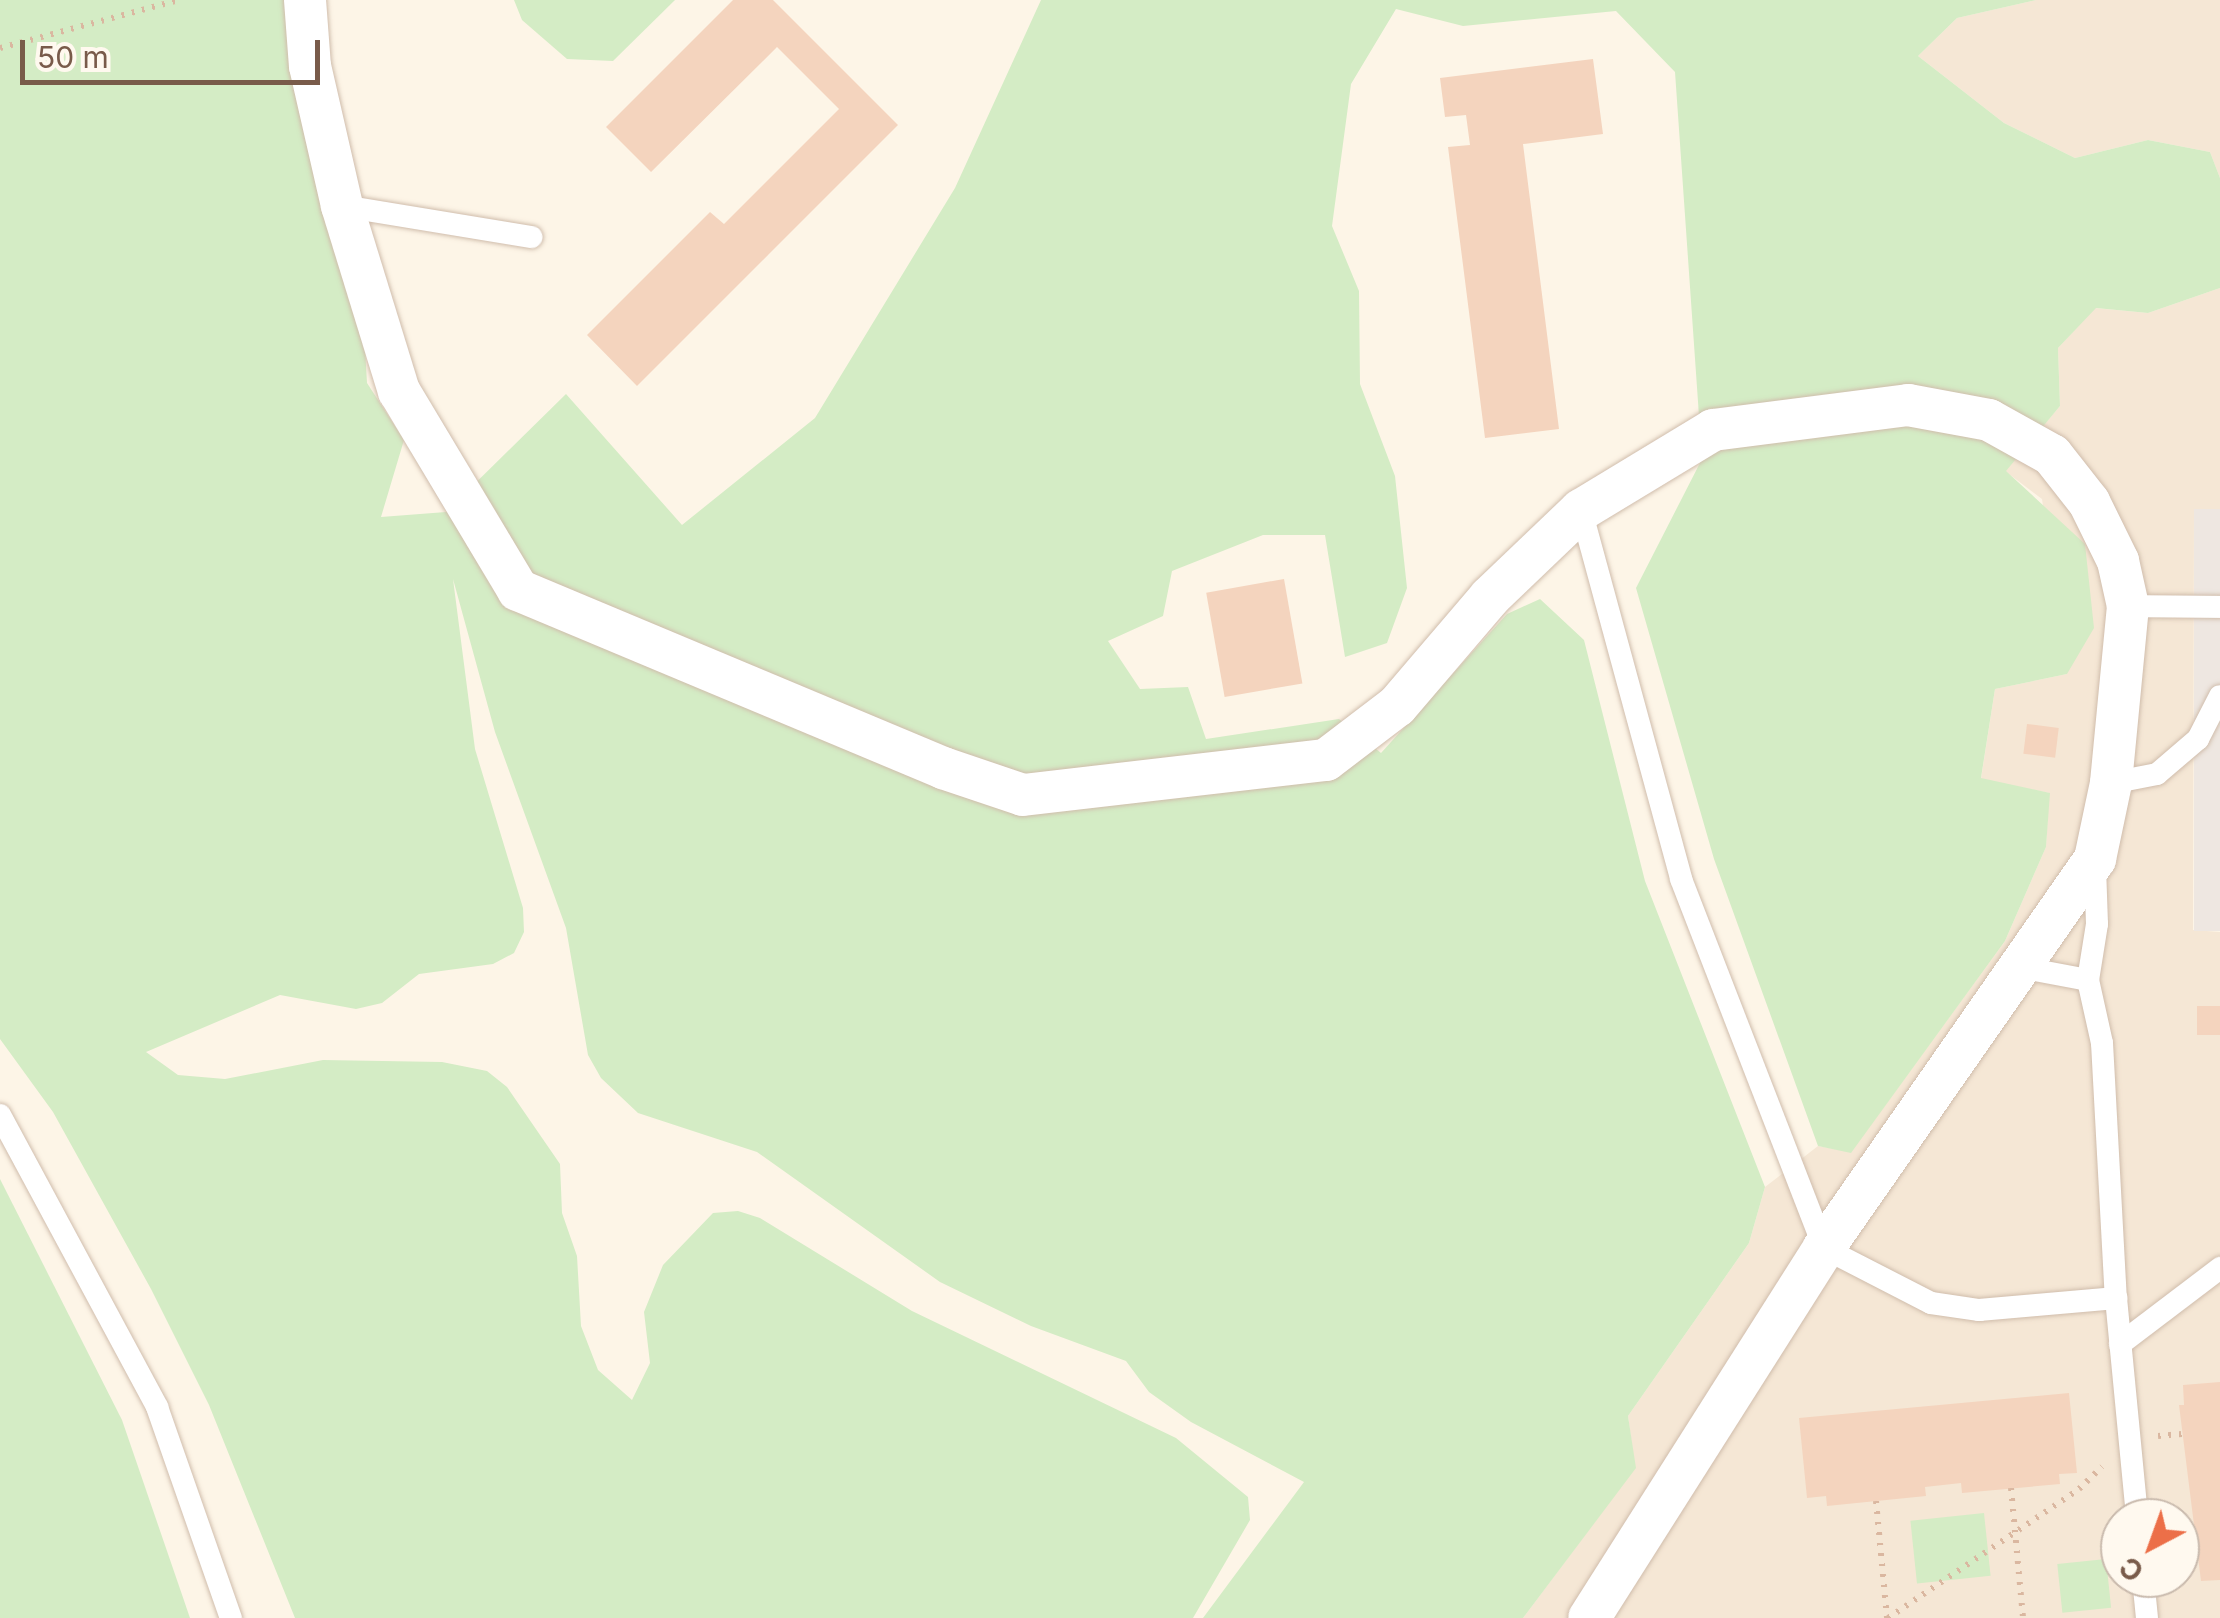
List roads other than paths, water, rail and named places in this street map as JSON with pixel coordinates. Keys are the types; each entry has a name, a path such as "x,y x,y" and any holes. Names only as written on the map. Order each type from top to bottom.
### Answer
{"street":[{"path":"305,0 310,66 342,206 399,391 518,590 943,768 1023,795 1326,760 1396,706 1490,597 1581,510 1712,430 1908,405 1989,420 2052,455 2089,502 2118,561 2128,606 2111,782 2094,859 1824,1248 1588,1618"}],"lane":[{"path":"342,206 530,237"},
{"path":"1581,510 1680,879 1824,1248 1931,1303 1979,1310 2116,1298"},
{"path":"2128,606 2220,608"},
{"path":"2111,782 2157,774 2198,739 2220,696"},
{"path":"2094,859 2097,924 2088,980 2102,1042 2116,1298 2135,1498"},
{"path":"2019,967 2088,980"},
{"path":"0,1115 157,1406 232,1618"},
{"path":"2120,1344 2220,1268"}]}
